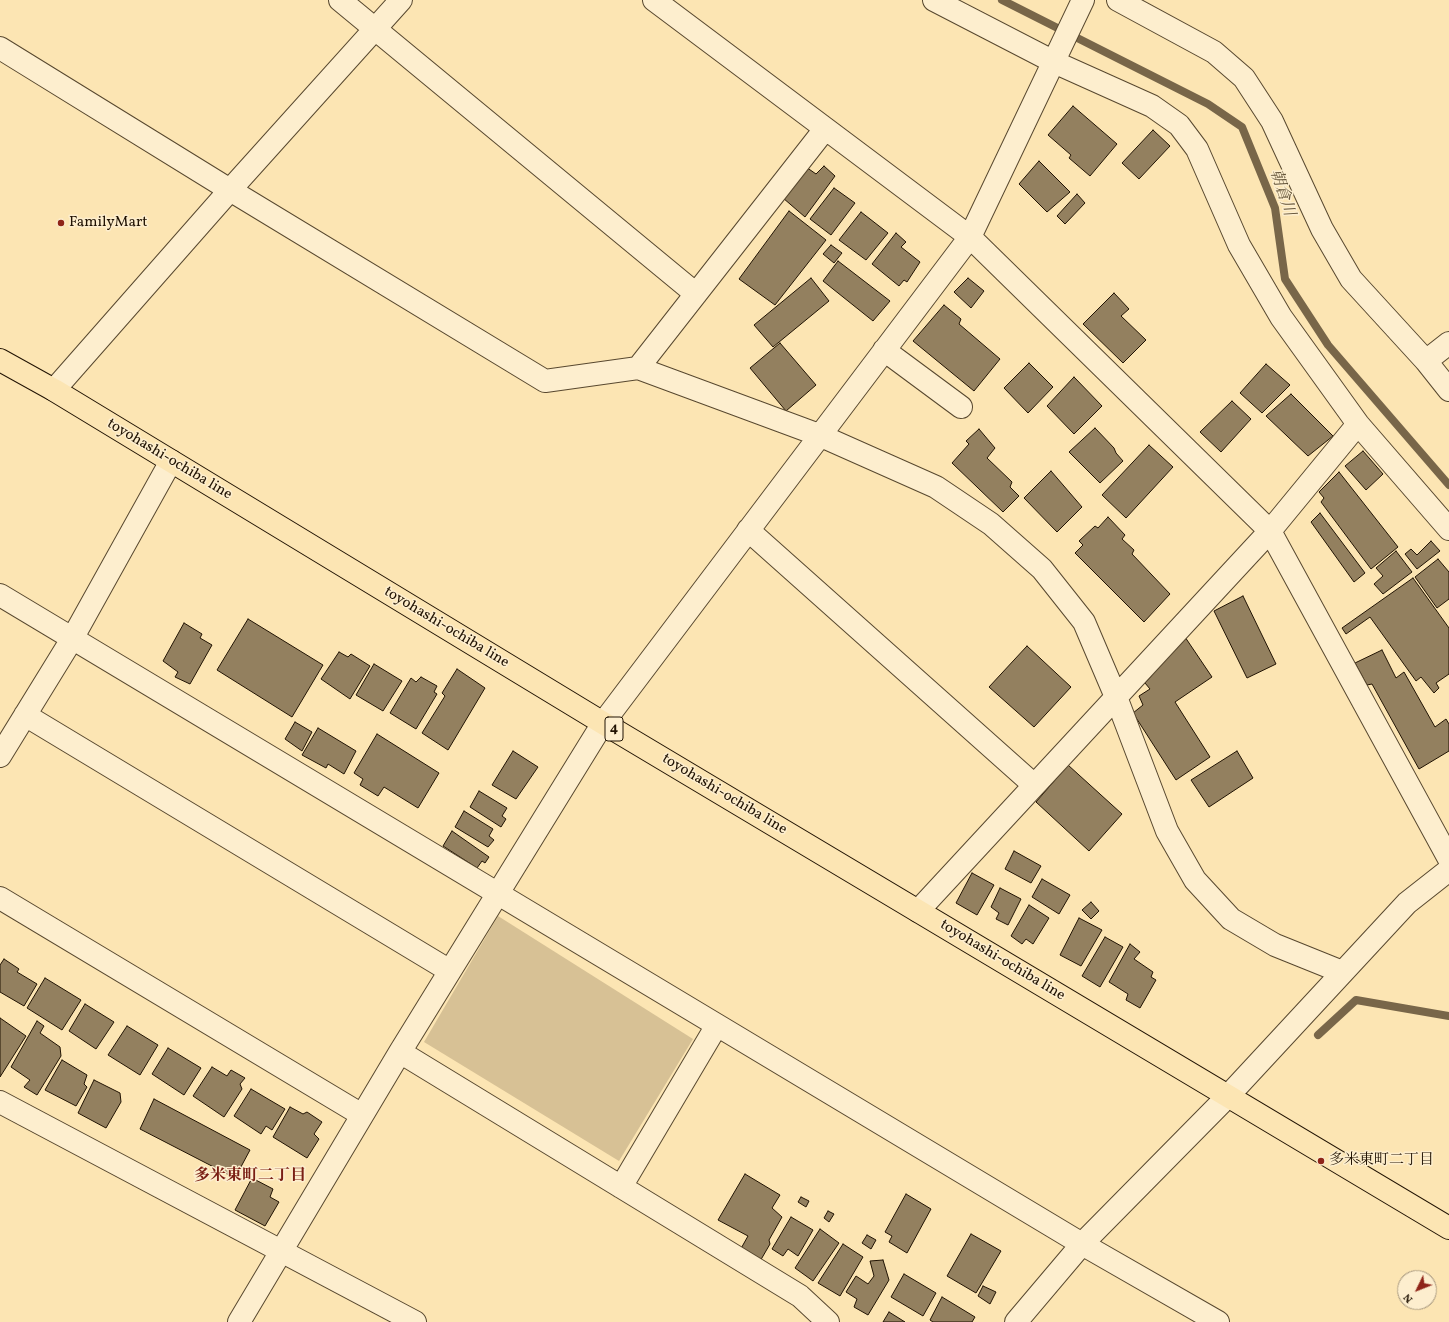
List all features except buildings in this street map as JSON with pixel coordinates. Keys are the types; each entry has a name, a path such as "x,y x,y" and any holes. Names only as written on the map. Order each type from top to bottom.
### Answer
{"main road":[{"name":"toyohashi-ochiba line","path":"0,360 54,390 603,723 1229,1095 1449,1228"}],"street":[{"path":"340,0 696,294"},
{"path":"54,390 230,190 401,0"},
{"path":"654,0 970,236 1270,531 1449,859"},
{"path":"934,0 1057,55 1152,106 1179,125 1196,149 1239,245 1277,310 1358,424 1449,529"},
{"path":"1118,0 1214,52 1244,78 1272,121 1322,229 1351,279 1426,361 1449,390"},
{"path":"239,1322 400,1052 603,723 970,236 1083,1"},
{"path":"0,48 230,190 545,381 638,368 819,435 936,487 996,529 1042,569 1084,622 1116,697 1167,831 1195,880 1231,919 1275,945 1342,972"},
{"path":"638,368 826,129"},
{"path":"1426,361 1449,343"},
{"path":"884,350 961,407"},
{"path":"918,911 1270,531 1358,424"},
{"path":"0,756 72,639 171,461"},
{"path":"748,530 1034,786"},
{"path":"0,595 1082,1244 1218,1322"},
{"path":"25,716 450,971"},
{"path":"1016,1322 1082,1244 1229,1095 1407,903 1449,870"},
{"path":"0,898 362,1115"},
{"path":"621,1187 717,1025"},
{"path":"400,1052 800,1296 828,1322"},
{"path":"0,1102 415,1322"}],"shaded area":[{"path":"498,916 693,1039 619,1161 424,1042"}],"waterway":[{"name":"朝倉川","path":"1002,0 1208,104 1242,127 1275,208 1285,279 1328,345 1449,485"},
{"path":"1318,1035 1356,1000 1449,1016"}],"place":[{"name":"FamilyMart","path":"61,223"},
{"name":"多米東町二丁目","path":"1321,1161"}],"district":[{"name":"多米東町二丁目","path":"250,1177"}]}
